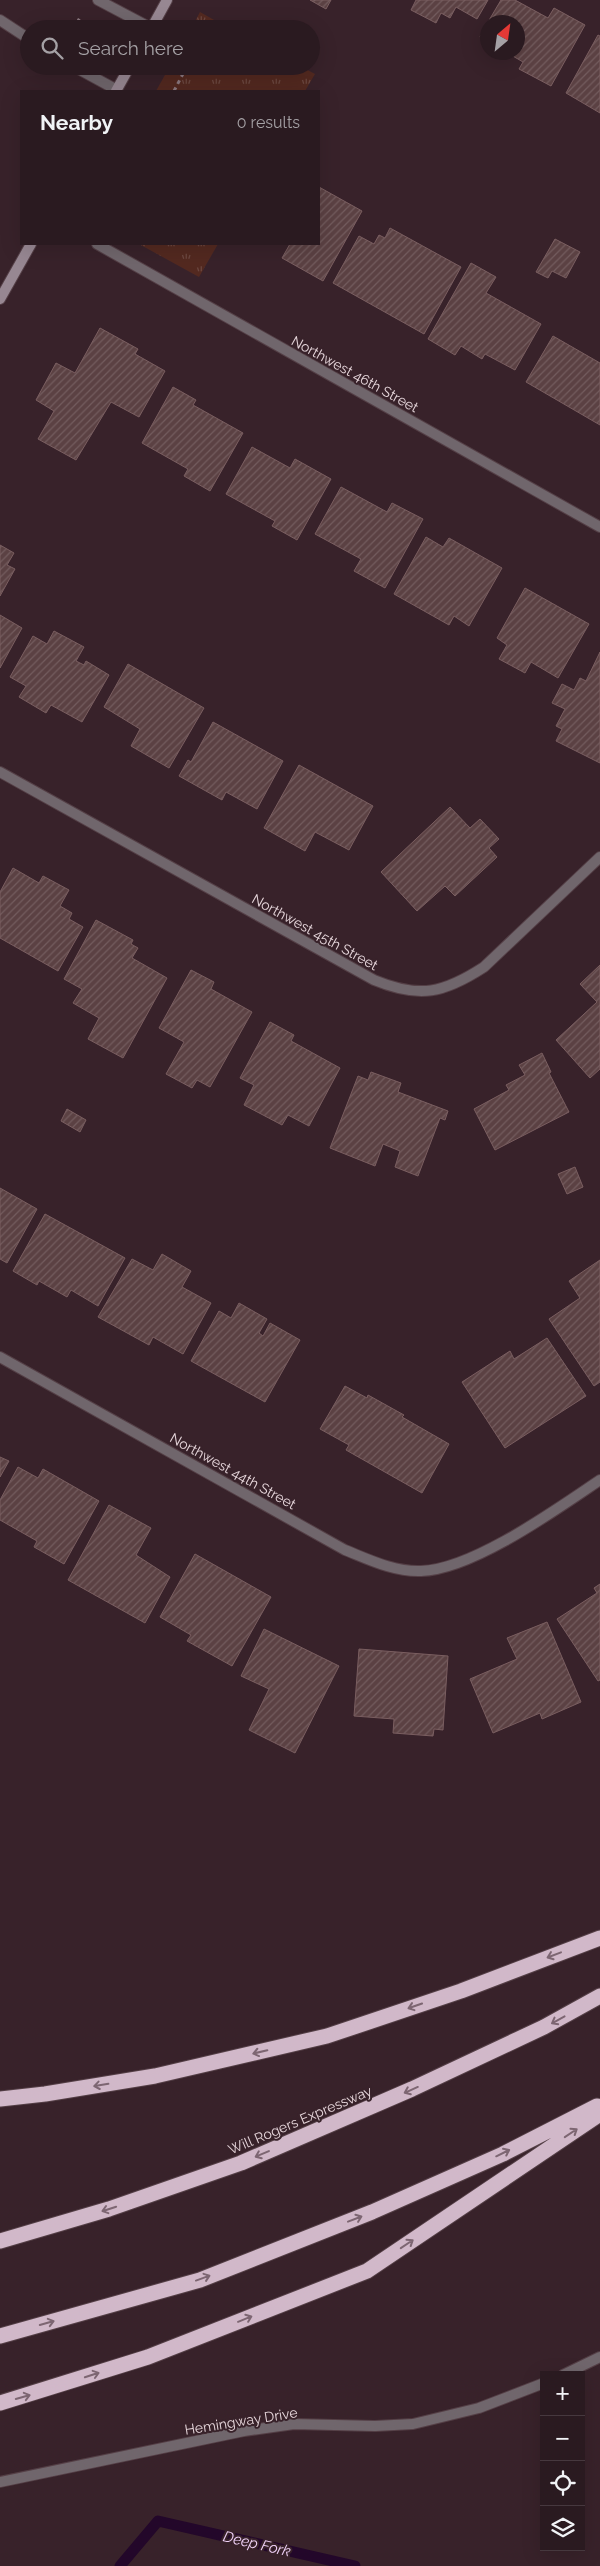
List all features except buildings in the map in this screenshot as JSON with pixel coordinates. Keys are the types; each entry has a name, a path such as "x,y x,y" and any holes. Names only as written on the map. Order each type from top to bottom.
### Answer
{"highway":[{"path":"0,2098 45,2094 155,2076 327,2036 462,1991 600,1938"},
{"name":"Will Rogers Expressway","path":"0,2241 109,2209 241,2163 421,2085 544,2027 600,1996"},
{"path":"0,2336 209,2276 372,2212 503,2154 600,2105"},
{"path":"0,2403 148,2357 367,2271 600,2114"}],"main road":[{"path":"156,20 167,0"},
{"path":"117,90 125,75"},
{"path":"0,299 30,245"}],"street":[{"path":"98,0 136,20"},
{"path":"2,25 20,34"},
{"path":"88,75 114,90"},
{"name":"Northwest 46th Street","path":"100,245 600,527"},
{"name":"Northwest 45th Street","path":"0,772 374,980 398,990 422,993 444,989 464,981 484,967 600,857"},
{"name":"Northwest 44th Street","path":"0,1357 345,1550 385,1567 422,1571 462,1561 499,1544 600,1480"},
{"path":"571,2371 600,2357"},
{"name":"Hemingway Drive","path":"0,2482 244,2431 294,2424 375,2426 413,2424 479,2408 540,2385"}],"path":[{"path":"78,20 82,14"},
{"path":"175,90 182,75"}],"green space":[{"path":"200,12 214,20 196,20"},
{"path":"165,75 314,75 306,90 157,90"},
{"path":"141,245 217,245 199,277"}],"waterway":[{"name":"Deep Fork","path":"120,2566 158,2521 355,2566"}]}
